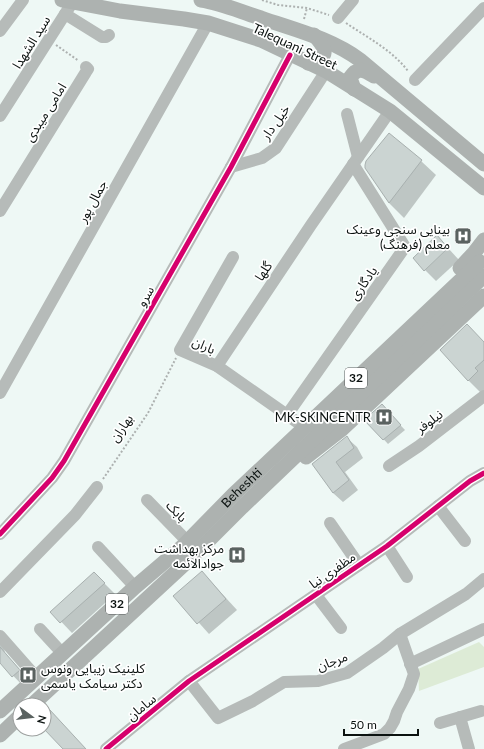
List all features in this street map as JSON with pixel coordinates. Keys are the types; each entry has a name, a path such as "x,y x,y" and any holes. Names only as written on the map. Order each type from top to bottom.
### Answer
{"main road":[{"name":"Talequani Street","path":"205,0 314,35 346,49 484,164"},
{"name":"Talequani Street","path":"67,6 120,11 208,23 261,40 326,71 390,111 484,188"},
{"path":"308,63 319,60 323,55 324,49 322,44 314,35"},
{"path":"354,88 350,78 353,72 358,70 367,72 392,86"},
{"path":"233,495 292,419 464,264 484,240"},
{"name":"Beheshti","path":"0,711 187,541 233,495 482,269"},
{"name":"Beheshti","path":"41,697 191,558 482,269"},
{"path":"242,507 342,429 484,296"},
{"path":"0,735 12,724"}],"street":[{"path":"0,31 23,0"},
{"path":"338,18 353,0"},
{"path":"67,6 102,37 107,36"},
{"name":"سید الشهدا","path":"0,116 49,40 67,6"},
{"path":"415,80 484,8"},
{"name":"جمال پور","path":"0,393 208,23"},
{"name":"سرو","path":"0,534 52,478 64,461 231,167 290,55"},
{"name":"امامی میبدی","path":"0,211 88,69 86,66"},
{"name":"خیل دار","path":"231,167 262,158 276,148 326,71"},
{"name":"گلها","path":"217,366 311,225 390,111"},
{"path":"347,114 356,161"},
{"name":"یادگاری","path":"292,419 405,247 356,161"},
{"path":"180,350 233,257"},
{"name":"باران","path":"180,350 217,366"},
{"path":"217,366 292,419"},
{"name":"نیلوفر","path":"389,466 419,446 484,396"},
{"name":"مظفری نیا","path":"189,681 387,546 470,480 484,473"},
{"path":"0,592 75,515 97,487"},
{"name":"بابک","path":"147,500 187,541"},
{"path":"438,506 465,542"},
{"path":"330,524 359,565"},
{"path":"387,546 407,577"},
{"path":"98,547 135,587"},
{"name":"مرجان","path":"189,681 218,718 253,701 284,682 318,682 347,673 383,648 400,634 466,594 484,579"},
{"path":"316,595 341,628"},
{"path":"40,629 63,654"},
{"path":"410,664 484,630"},
{"path":"344,749 384,734 390,728 409,689 414,674 400,634"},
{"path":"0,636 37,678"},
{"name":"سامان","path":"106,749 189,681"},
{"path":"440,723 481,711"},
{"path":"460,718 469,749"}],"path":[{"path":"262,0 278,5 307,8 338,18 391,53 403,64 415,80"},
{"path":"49,40 86,66"}],"green space":[{"path":"479,642 484,647 484,667 419,691 418,669"}],"building":[{"path":"389,133 422,160 389,203 365,168 365,165 366,161"},
{"path":"437,235 448,248 424,271 413,258"},
{"path":"467,324 484,342 484,360 475,368 478,371 468,381 440,350"},
{"path":"382,404 401,425 383,440 364,420"},
{"path":"347,436 354,448 336,462 349,480 333,493 312,464"},
{"path":"202,571 226,599 197,624 173,596"},
{"path":"94,572 105,583 60,623 50,612"},
{"path":"0,647 20,670 12,677 0,663"},
{"path":"52,712 86,749 63,749 52,737"}],"cycle path":[{"path":"0,534 52,478 64,461 231,167 290,55"},
{"path":"106,749 189,681 387,546 470,481 484,473"}],"place":[{"name":"بینایی سنجی وعینک معلم (فرهنگ)","path":"463,236"},
{"name":"MK-SKINCENTR","path":"384,417"},
{"name":"مرکز بهداشت جوادالائمه","path":"237,555"},
{"name":"کلینیک زیبایی ونوس دکتر سیامک یاسمی","path":"28,675"}]}
